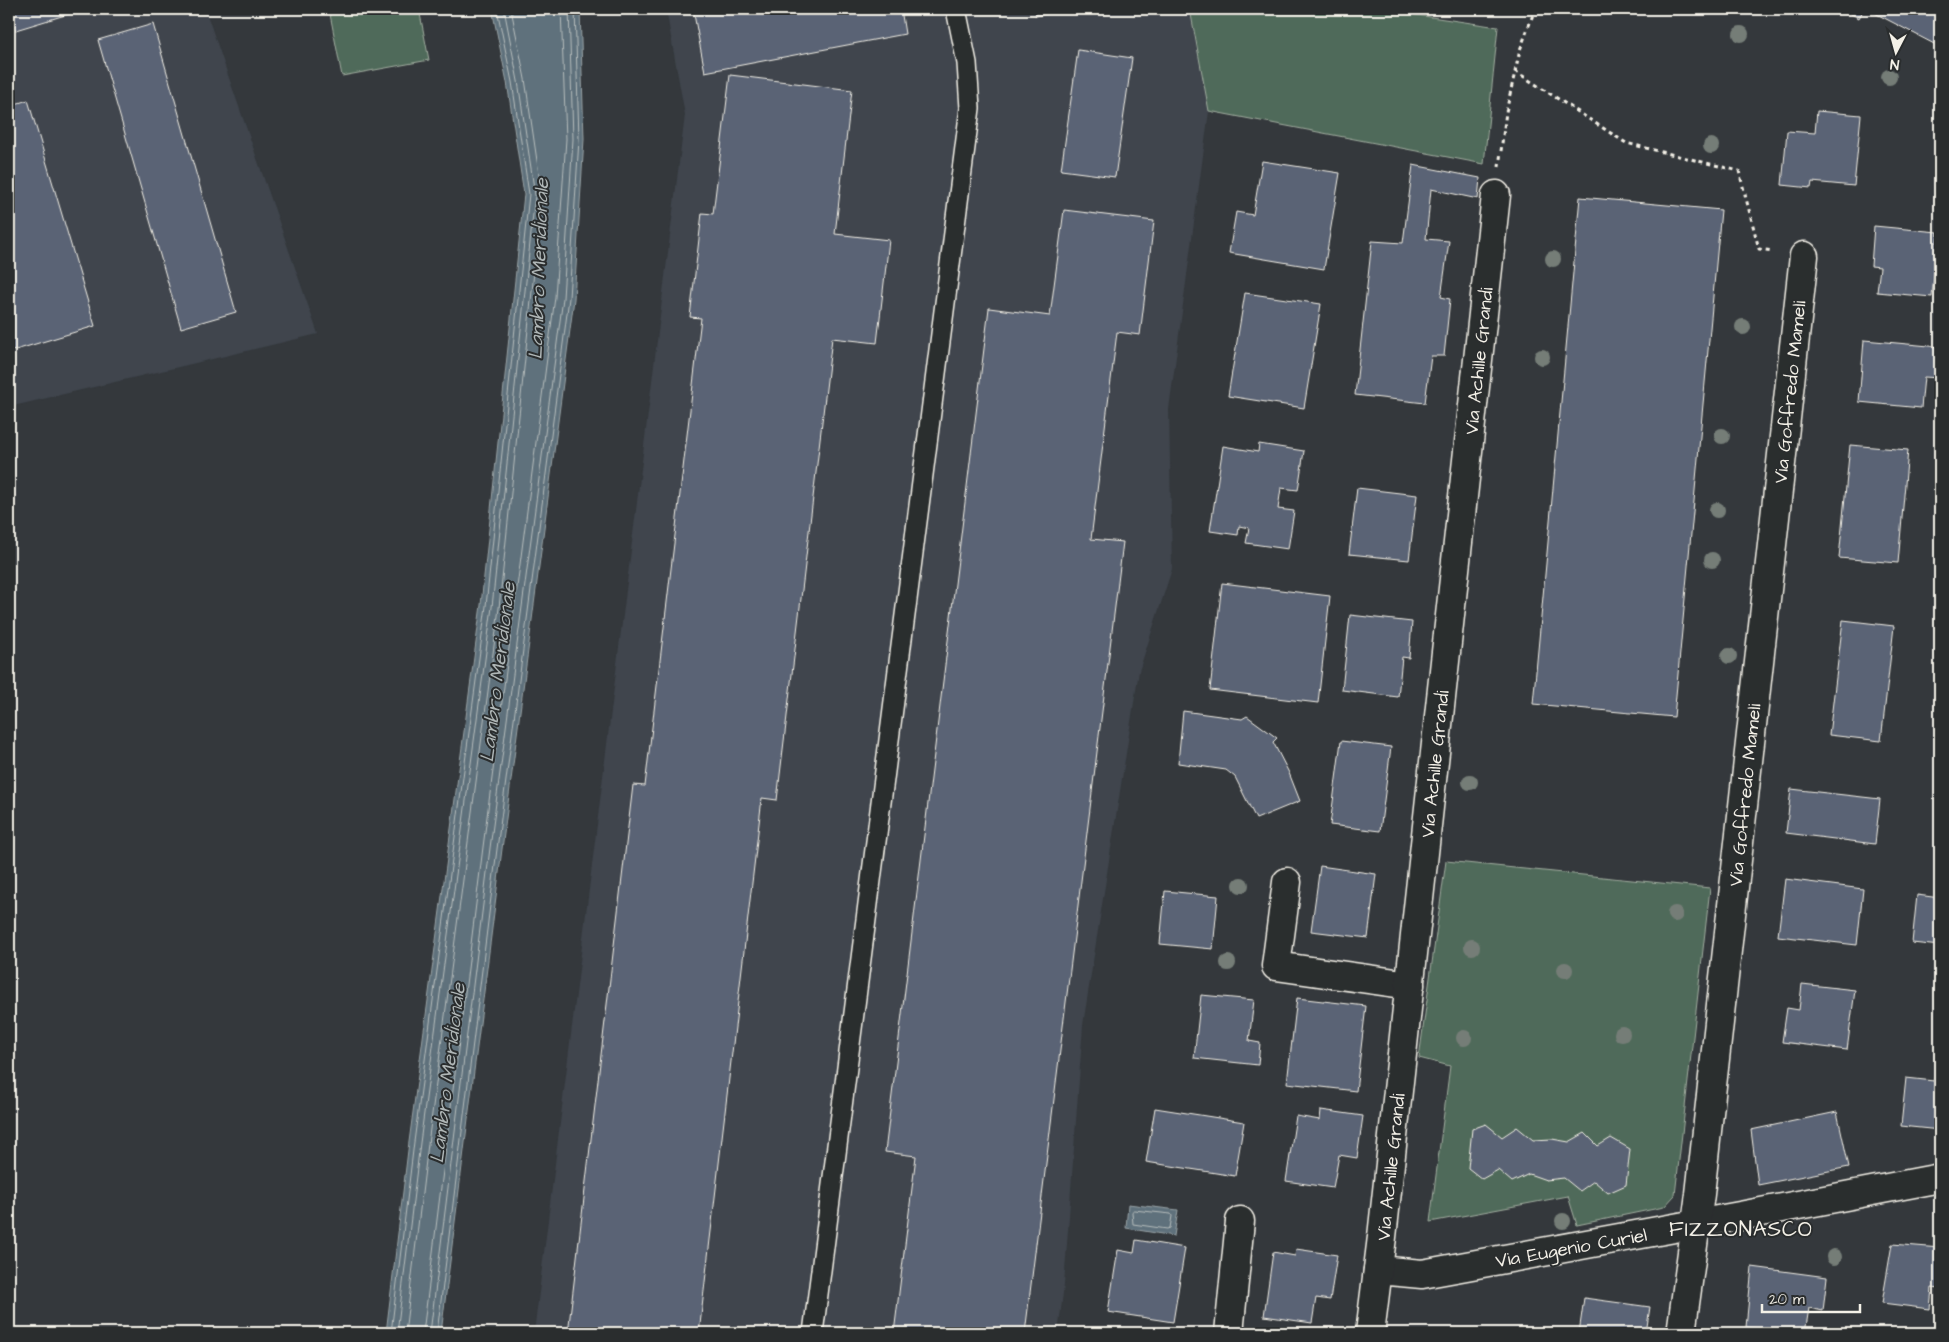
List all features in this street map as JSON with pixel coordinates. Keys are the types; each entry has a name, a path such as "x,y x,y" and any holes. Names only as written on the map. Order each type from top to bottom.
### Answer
{"street":[{"name":"Via Achille Grandi","path":"1370,1333 1496,195"},
{"name":"Via Goffredo Mameli","path":"1681,1333 1696,1224 1804,256"},
{"path":"1287,882 1276,966 1410,985"},
{"name":"Via Eugenio Curiel","path":"1378,1270 1422,1274 1940,1178"},
{"path":"1229,1333 1240,1221"}],"lane":[{"path":"813,1333 970,108 967,63 956,9"}],"path":[{"path":"1496,195 1506,112 1520,50 1535,9"},
{"path":"1515,70 1626,143 1739,171 1758,249 1804,256"}],"shaded area":[{"path":"9,9 205,9 318,334 9,407"},
{"path":"666,9 1190,9 1209,111 1169,409 1172,569 1139,671 1083,1025 1064,1285 1058,1333 534,1333 685,115"}],"green space":[{"path":"329,9 419,9 429,60 342,76"},
{"path":"1190,9 1377,9 1498,27 1484,164 1209,111"},
{"path":"1446,861 1710,888 1675,1195 1664,1207 1577,1225 1568,1196 1430,1222 1450,1066 1419,1058"}],"water":[{"name":"Lambro Meridionale","path":"492,9 580,9 584,139 574,299 441,1333 386,1333 409,1142 481,605 524,194 507,82"},
{"path":"1128,1204 1178,1210 1174,1236 1126,1228"}],"building":[{"path":"9,9 85,9 9,32"},
{"path":"693,9 901,9 905,34 705,72"},
{"path":"1035,9 1074,9 1036,16"},
{"path":"1841,9 1864,9 1859,18"},
{"path":"1867,9 1940,9 1940,47"},
{"path":"153,24 236,312 181,328 98,40"},
{"path":"1078,50 1132,58 1115,177 1061,170"},
{"path":"730,75 852,90 835,234 889,240 877,343 832,338 777,800 762,798 699,1333 568,1333 633,785 645,786 701,318 690,317 702,213 713,214"},
{"path":"28,100 95,326 9,352 9,106"},
{"path":"1817,111 1861,115 1854,186 1812,182 1811,188 1782,185 1787,131 1815,133"},
{"path":"1262,161 1340,173 1324,269 1229,253 1236,212 1253,215"},
{"path":"1413,165 1480,178 1478,199 1431,189 1426,239 1449,241 1441,297 1450,299 1444,356 1431,356 1425,403 1355,395 1372,241 1403,243"},
{"path":"1580,197 1721,210 1674,717 1533,704"},
{"path":"1064,210 1154,221 1140,335 1117,332 1091,539 1123,542 1025,1333 894,1333 916,1156 885,1152 989,308 1050,316"},
{"path":"1874,226 1938,232 1932,297 1877,292 1880,267 1871,266"},
{"path":"1245,293 1321,304 1304,408 1228,396"},
{"path":"1864,340 1940,347 1940,378 1924,377 1921,408 1859,402"},
{"path":"1259,444 1304,451 1298,490 1281,488 1278,509 1294,511 1288,549 1246,543 1249,528 1239,526 1238,535 1210,531 1223,446 1258,452"},
{"path":"1850,445 1908,450 1898,563 1839,558"},
{"path":"1357,488 1417,495 1409,560 1349,554"},
{"path":"1222,583 1330,596 1318,703 1210,690"},
{"path":"1350,615 1412,622 1409,658 1402,657 1398,697 1342,690"},
{"path":"1843,620 1894,626 1881,741 1829,735"},
{"path":"1183,711 1242,719 1247,716 1277,738 1273,742 1289,773 1300,801 1256,819 1235,777 1226,770 1178,763"},
{"path":"1341,741 1391,747 1380,831 1330,825"},
{"path":"1791,789 1880,799 1875,844 1786,833"},
{"path":"1320,866 1376,874 1368,938 1311,931"},
{"path":"1785,879 1863,889 1857,945 1778,936"},
{"path":"1165,891 1218,896 1213,949 1160,944"},
{"path":"1917,895 1940,898 1940,946 1912,943"},
{"path":"1802,984 1855,990 1847,1050 1782,1042 1787,1008 1799,1010"},
{"path":"1201,995 1254,1000 1249,1041 1260,1043 1258,1065 1194,1058"},
{"path":"1297,998 1366,1006 1356,1091 1287,1083"},
{"path":"1940,1026 1940,1130 1901,1126 1906,1078 1934,1081"},
{"path":"1155,1108 1244,1122 1235,1176 1146,1162"},
{"path":"1321,1110 1363,1116 1357,1158 1339,1155 1333,1188 1286,1181 1296,1116 1320,1120"},
{"path":"1837,1112 1849,1167 1758,1185 1751,1130"},
{"path":"1486,1124 1502,1137 1517,1127 1533,1140 1552,1139 1569,1142 1585,1133 1598,1146 1611,1138 1630,1149 1626,1185 1608,1193 1594,1181 1580,1191 1564,1178 1546,1180 1529,1174 1512,1182 1498,1170 1482,1179 1468,1168 1472,1129"},
{"path":"1136,1240 1185,1248 1173,1322 1108,1312 1118,1250 1134,1253"},
{"path":"1892,1244 1940,1248 1940,1289 1932,1288 1930,1309 1882,1303"},
{"path":"1296,1249 1337,1255 1330,1300 1316,1298 1312,1323 1264,1316 1273,1252 1295,1256"},
{"path":"1752,1267 1827,1277 1823,1311 1809,1308 1805,1333 1788,1333 1746,1327"},
{"path":"1584,1298 1650,1307 1646,1333 1579,1333"}],"district":[{"name":"FIZZONASCO","path":"1741,1229"}]}
